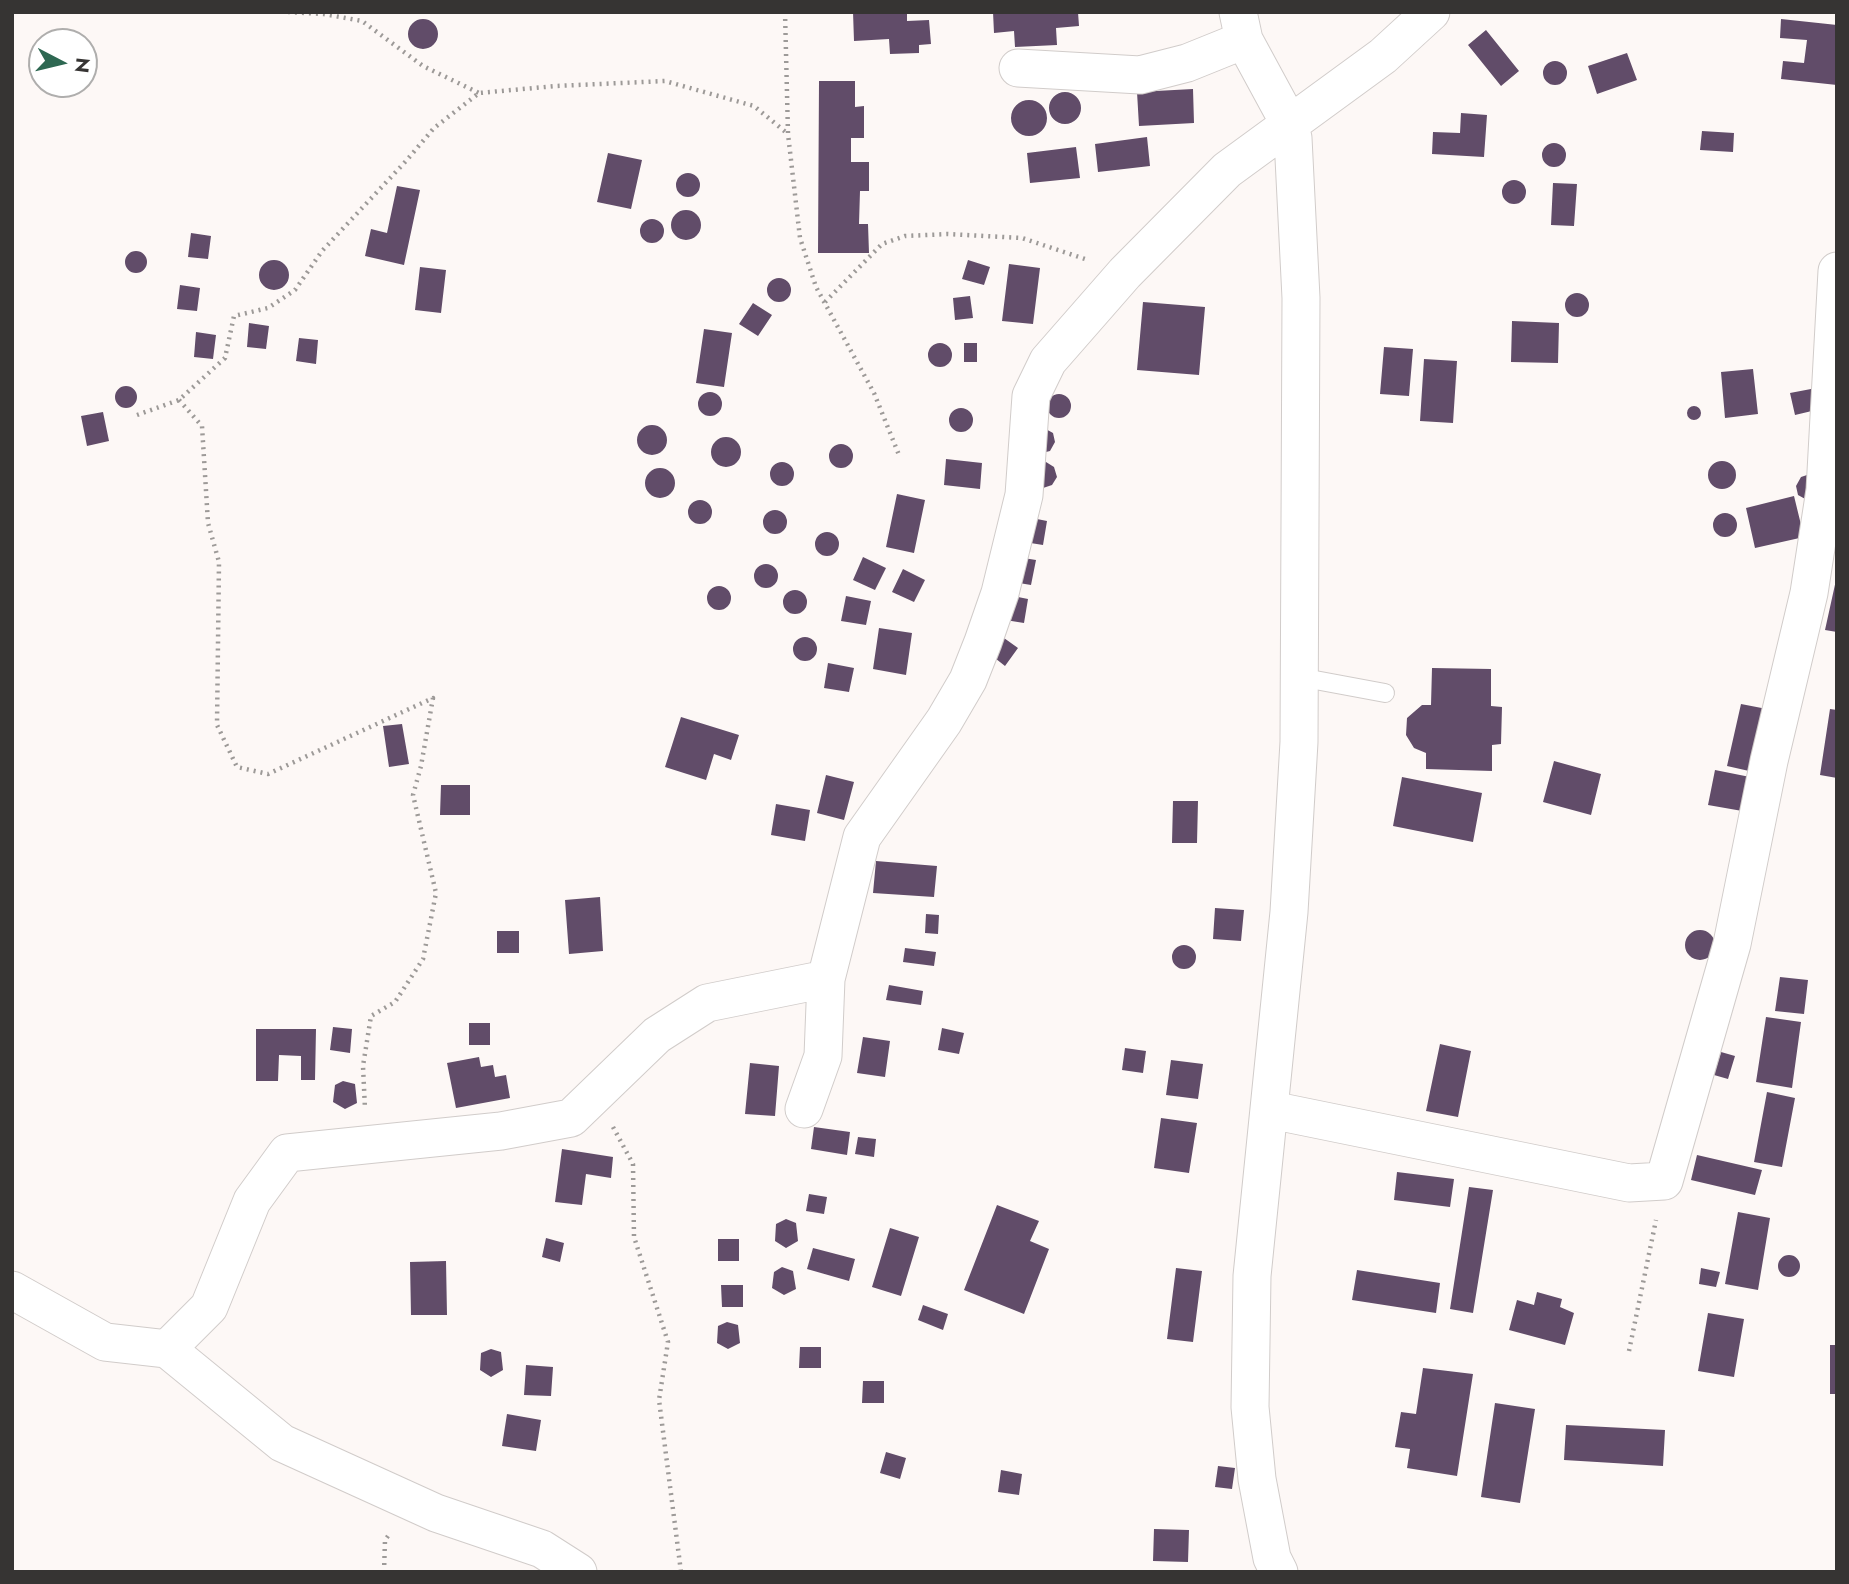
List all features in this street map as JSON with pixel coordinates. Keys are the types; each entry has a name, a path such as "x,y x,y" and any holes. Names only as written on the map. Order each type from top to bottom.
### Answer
{"street":[{"path":"804,1109 822,1056 826,979 862,837 944,721 968,680 984,642 1000,593 1024,495 1031,396 1048,361 1125,273 1227,170 1383,56 1431,12"},
{"path":"1018,68 1140,75 1186,63 1241,26 1289,123 1293,138 1301,298 1299,742 1289,912 1271,1110 1252,1276 1250,1407 1257,1479 1272,1558 1279,1572"},
{"path":"1271,1110 1629,1183 1664,1181 1732,944 1769,761 1809,593 1825,490 1837,271"},
{"path":"167,1349 209,1307 252,1201 287,1153 501,1131 571,1118 657,1035 707,1003 826,979"},
{"path":"12,1290 104,1342 167,1349 282,1443 436,1513 542,1549 578,1572"}],"lane":[{"path":"1299,677 1385,693"}],"path":[{"path":"288,12 324,14 362,21 423,66 479,93 665,81 754,106 788,134"},
{"path":"785,12 788,134 800,238 816,287 874,393 899,455"},
{"path":"137,415 179,400 225,358 234,316 268,308 295,290 322,251 407,161 434,128 479,93"},
{"path":"825,302 882,244 905,236 948,234 1022,238 1125,273"},
{"path":"179,400 202,426 208,523 219,562 218,725 237,766 268,774 433,698 421,766 413,794 436,893 423,959 395,1002 371,1016 363,1066 367,1145"},
{"path":"596,1094 633,1164 634,1237 668,1342 659,1399 681,1572"},
{"path":"1629,1351 1664,1181"}],"building":[{"path":"853,12 907,12 907,21 929,20 931,44 919,45 919,53 890,54 889,39 854,41"},
{"path":"993,12 1078,12 1079,26 1056,28 1057,45 1015,47 1014,31 994,33"},
{"path":"423,19 434,23 438,34 434,45 423,49 412,45 408,34 412,23"},
{"path":"1781,19 1837,25 1837,85 1781,79 1783,61 1804,63 1807,40 1780,38"},
{"path":"1486,30 1519,71 1501,86 1468,45"},
{"path":"1627,53 1637,80 1597,94 1588,66"},
{"path":"1555,61 1564,64 1567,73 1564,82 1555,85 1546,82 1543,73 1546,64"},
{"path":"819,81 855,81 855,107 864,106 864,138 851,138 851,162 869,162 869,191 860,191 859,224 868,224 869,253 818,253"},
{"path":"1193,89 1194,123 1139,126 1137,92"},
{"path":"1065,92 1077,96 1081,108 1077,120 1065,124 1053,120 1049,108 1053,96"},
{"path":"1029,100 1042,105 1047,118 1042,131 1029,136 1016,131 1011,118 1016,105"},
{"path":"1461,113 1487,115 1484,157 1432,154 1433,132 1460,133"},
{"path":"1702,131 1734,133 1733,152 1700,150"},
{"path":"1147,137 1150,166 1098,172 1095,144"},
{"path":"1554,143 1563,146 1566,155 1563,164 1554,167 1545,164 1542,155 1545,146"},
{"path":"1076,147 1080,178 1030,183 1027,153"},
{"path":"608,153 642,160 631,209 597,202"},
{"path":"688,173 697,176 700,185 697,194 688,197 679,194 676,185 679,176"},
{"path":"1514,180 1523,183 1526,192 1523,201 1514,204 1505,201 1502,192 1505,183"},
{"path":"1553,183 1577,184 1574,226 1551,225"},
{"path":"397,186 420,190 404,265 365,256 371,229 387,233"},
{"path":"686,210 697,214 701,225 697,236 686,240 675,236 671,225 675,214"},
{"path":"652,219 661,222 664,231 661,240 652,243 643,240 640,231 643,222"},
{"path":"191,233 211,236 208,259 188,257"},
{"path":"136,251 144,254 147,262 144,270 136,273 128,270 125,262 128,254"},
{"path":"274,260 285,264 289,275 285,286 274,290 263,286 259,275 263,264"},
{"path":"968,260 990,267 984,285 962,279"},
{"path":"1009,264 1040,268 1033,324 1002,321"},
{"path":"420,267 446,270 441,313 415,310"},
{"path":"779,278 790,285 791,290 784,301 779,302 768,295 767,290 774,279"},
{"path":"180,285 200,288 197,311 177,309"},
{"path":"1577,293 1588,300 1589,305 1582,316 1577,317 1566,310 1565,305 1572,294"},
{"path":"970,296 973,318 955,320 953,298"},
{"path":"1143,302 1205,307 1199,375 1137,370"},
{"path":"753,303 772,315 758,336 739,324"},
{"path":"1512,321 1559,323 1558,363 1511,362"},
{"path":"249,323 269,326 266,349 247,347"},
{"path":"704,329 732,333 724,387 696,383"},
{"path":"196,332 216,335 213,359 194,357"},
{"path":"299,338 318,340 316,364 296,361"},
{"path":"940,343 949,346 952,355 949,364 940,367 931,364 928,355 931,346"},
{"path":"964,343 977,343 977,362 964,362"},
{"path":"1384,347 1413,349 1409,396 1380,394"},
{"path":"1424,359 1457,361 1453,423 1420,421"},
{"path":"1753,369 1758,414 1725,418 1721,372"},
{"path":"126,386 134,389 137,397 134,405 126,408 118,405 115,397 118,389"},
{"path":"1811,389 1816,410 1795,415 1790,393"},
{"path":"710,392 721,399 722,404 715,415 710,416 699,409 698,404 705,393"},
{"path":"1059,394 1068,397 1071,406 1068,415 1059,418 1050,415 1047,406 1050,397"},
{"path":"1691,406 1697,406 1701,413 1697,420 1691,420 1687,416 1687,410"},
{"path":"961,408 972,415 973,420 966,431 961,432 950,425 949,420 956,409"},
{"path":"103,412 109,441 87,446 81,416"},
{"path":"652,425 658,426 666,434 666,446 658,454 652,455 646,454 638,446 637,440 638,434 646,426"},
{"path":"1044,428 1053,433 1055,442 1050,451 1042,453"},
{"path":"726,437 737,441 741,452 737,463 726,467 715,463 711,452 715,441"},
{"path":"841,444 850,447 853,456 850,465 841,468 832,465 829,456 832,447"},
{"path":"946,459 982,463 980,489 944,485"},
{"path":"1722,461 1732,465 1736,475 1732,485 1722,489 1712,485 1708,475 1712,465"},
{"path":"782,462 791,465 794,474 791,483 782,486 773,483 770,474 773,465"},
{"path":"1046,462 1054,467 1057,477 1052,485 1043,488 1037,465"},
{"path":"660,468 670,473 675,483 670,493 660,498 650,493 645,483 650,473"},
{"path":"1810,474 1807,500 1798,495 1796,486 1801,477"},
{"path":"897,494 925,500 914,553 886,547"},
{"path":"1794,496 1804,537 1755,548 1746,508"},
{"path":"700,500 711,507 712,512 705,523 700,524 689,517 688,512 695,501"},
{"path":"775,510 784,513 787,522 784,531 775,534 766,531 763,522 766,513"},
{"path":"1725,513 1736,520 1737,525 1730,536 1725,537 1714,530 1713,525 1720,514"},
{"path":"1022,516 1047,521 1043,545 1018,541"},
{"path":"827,532 838,539 839,544 832,555 827,556 816,549 815,544 822,533"},
{"path":"1011,556 1036,560 1031,585 1007,581"},
{"path":"863,557 886,568 875,590 853,580"},
{"path":"766,564 775,567 778,576 775,585 766,588 757,585 754,576 757,567"},
{"path":"903,569 925,580 914,602 892,592"},
{"path":"1837,580 1837,632 1825,630"},
{"path":"719,586 728,589 731,598 728,607 719,610 710,607 707,598 710,589"},
{"path":"795,590 806,597 807,602 800,613 795,614 784,607 783,602 790,591"},
{"path":"1003,594 1028,599 1024,623 999,619"},
{"path":"846,596 871,601 866,625 841,621"},
{"path":"879,628 912,633 906,675 873,669"},
{"path":"997,633 1018,648 1005,666 986,651"},
{"path":"805,637 814,640 817,649 814,658 805,661 796,658 793,649 796,640"},
{"path":"828,663 854,668 849,692 824,688"},
{"path":"1432,668 1491,669 1491,706 1502,707 1501,744 1492,745 1492,771 1426,769 1426,753 1414,748 1406,735 1407,718 1422,705 1431,705"},
{"path":"1741,704 1772,710 1758,773 1727,766"},
{"path":"1830,709 1837,710 1837,778 1820,775"},
{"path":"681,717 739,735 731,760 714,754 706,780 665,767"},
{"path":"402,724 409,764 389,767 383,726"},
{"path":"1554,761 1601,774 1591,815 1543,802"},
{"path":"1715,770 1755,778 1748,812 1708,805"},
{"path":"826,775 854,782 844,820 817,813"},
{"path":"1402,777 1482,793 1473,842 1393,826"},
{"path":"441,785 470,785 470,815 440,815"},
{"path":"1173,801 1198,801 1197,843 1172,843"},
{"path":"776,804 810,810 805,841 771,835"},
{"path":"876,861 937,866 934,897 873,893"},
{"path":"600,897 603,951 569,954 565,900"},
{"path":"1215,908 1244,910 1241,941 1213,939"},
{"path":"926,914 939,915 938,934 925,933"},
{"path":"1700,930 1711,934 1715,945 1711,956 1700,960 1689,956 1685,945 1689,934"},
{"path":"497,931 519,931 519,953 497,953"},
{"path":"1184,945 1193,948 1196,957 1193,966 1184,969 1175,966 1172,957 1175,948"},
{"path":"905,948 936,952 934,966 903,962"},
{"path":"1780,977 1808,980 1804,1014 1775,1011"},
{"path":"889,985 923,991 921,1005 886,1000"},
{"path":"1766,1017 1801,1022 1792,1088 1756,1082"},
{"path":"469,1023 490,1023 490,1045 469,1045"},
{"path":"333,1027 352,1029 350,1053 330,1050"},
{"path":"942,1028 964,1033 959,1054 938,1050"},
{"path":"256,1029 316,1029 315,1080 301,1080 301,1056 279,1055 278,1081 256,1081"},
{"path":"863,1037 890,1041 885,1077 857,1073"},
{"path":"1440,1044 1471,1051 1458,1117 1426,1111"},
{"path":"1125,1048 1146,1051 1143,1073 1122,1070"},
{"path":"1721,1052 1735,1056 1728,1079 1714,1075"},
{"path":"479,1057 481,1067 493,1065 495,1077 506,1075 510,1098 456,1108 447,1063"},
{"path":"1171,1060 1203,1064 1198,1099 1166,1095"},
{"path":"750,1063 779,1066 775,1116 745,1114"},
{"path":"343,1081 355,1084 357,1103 345,1109 333,1102 335,1085"},
{"path":"1767,1092 1795,1098 1782,1167 1754,1162"},
{"path":"1161,1118 1197,1123 1189,1173 1154,1168"},
{"path":"814,1127 850,1132 847,1155 811,1149"},
{"path":"858,1137 876,1139 874,1157 855,1154"},
{"path":"562,1149 613,1157 611,1178 586,1174 582,1205 555,1202"},
{"path":"1697,1155 1762,1170 1755,1195 1691,1180"},
{"path":"1397,1172 1454,1179 1450,1207 1394,1200"},
{"path":"1469,1187 1493,1190 1473,1313 1450,1309"},
{"path":"809,1194 827,1197 824,1214 806,1211"},
{"path":"997,1205 1039,1221 1030,1241 1049,1249 1024,1314 964,1290"},
{"path":"1738,1212 1770,1218 1758,1290 1725,1284"},
{"path":"786,1219 796,1223 798,1241 786,1248 775,1241 776,1224"},
{"path":"890,1228 919,1237 901,1296 872,1287"},
{"path":"546,1238 564,1243 560,1262 542,1257"},
{"path":"718,1239 739,1239 739,1261 718,1261"},
{"path":"813,1248 855,1259 849,1281 807,1269"},
{"path":"1789,1255 1797,1258 1800,1266 1797,1274 1789,1277 1781,1274 1778,1266 1781,1258"},
{"path":"446,1261 447,1315 411,1315 410,1262"},
{"path":"782,1267 793,1271 796,1289 784,1295 772,1288 774,1272"},
{"path":"1176,1268 1202,1271 1193,1342 1167,1339"},
{"path":"1701,1268 1720,1272 1716,1287 1699,1284"},
{"path":"1357,1270 1440,1283 1436,1313 1352,1300"},
{"path":"721,1285 743,1285 743,1307 722,1307"},
{"path":"1537,1292 1562,1299 1560,1307 1574,1313 1565,1345 1509,1330 1517,1300 1534,1305"},
{"path":"923,1305 948,1314 943,1330 918,1320"},
{"path":"1708,1313 1744,1319 1734,1377 1698,1371"},
{"path":"727,1322 738,1325 740,1343 728,1349 717,1343 718,1326"},
{"path":"1830,1345 1837,1345 1837,1394 1830,1394"},
{"path":"800,1347 821,1347 821,1368 799,1368"},
{"path":"491,1349 501,1352 503,1370 491,1377 480,1370 481,1353"},
{"path":"526,1365 553,1367 551,1396 524,1395"},
{"path":"1423,1368 1473,1374 1457,1476 1407,1468 1410,1449 1395,1447 1401,1412 1416,1414"},
{"path":"863,1381 884,1381 884,1403 862,1403"},
{"path":"1495,1403 1535,1409 1520,1503 1481,1497"},
{"path":"507,1414 541,1420 536,1451 502,1446"},
{"path":"1566,1425 1665,1430 1663,1466 1564,1460"},
{"path":"886,1452 906,1458 900,1479 880,1473"},
{"path":"1218,1466 1235,1468 1232,1489 1215,1487"},
{"path":"1001,1470 1022,1474 1019,1495 998,1492"},
{"path":"1154,1529 1189,1530 1188,1562 1153,1561"}]}
